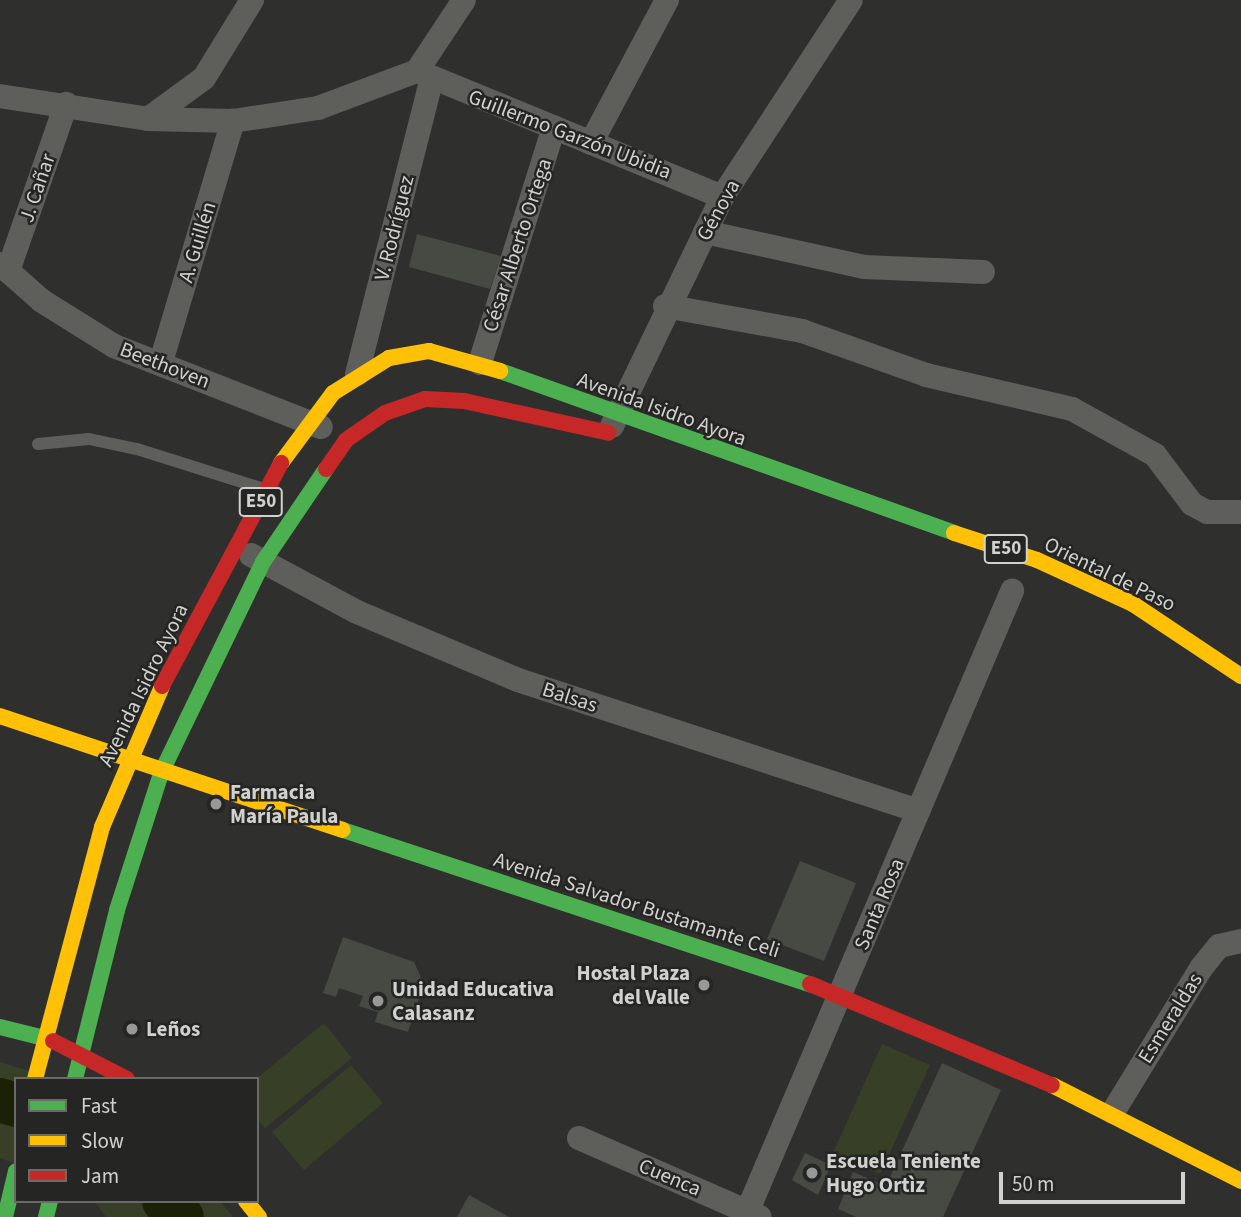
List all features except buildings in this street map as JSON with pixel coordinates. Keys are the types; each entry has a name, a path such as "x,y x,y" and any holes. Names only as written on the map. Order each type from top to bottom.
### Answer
{"main road":[{"name":"Avenida Isidro Ayora","path":"35,1077 80,897 127,759 267,490 311,422 357,374 389,358 429,351 480,363 620,431 751,465"},
{"name":"Avenida Isidro Ayora","path":"78,1066 117,910 162,771 263,562 346,440 385,413 425,399 464,401 620,431 751,465"},
{"name":"Oriental de Paso","path":"751,465 1037,560 1133,604 1241,676"},
{"name":"Avenida Salvador Bustamante Celi","path":"0,716 840,994 1113,1112 1241,1181"},
{"path":"0,1027 43,1043 78,1066 119,1077"},
{"path":"5,1217 11,1183"},
{"path":"248,1203 259,1217"}],"street":[{"path":"148,119 204,78 253,0"},
{"name":"V. Rodríguez","path":"357,374 424,76 464,0"},
{"path":"591,143 667,0"},
{"name":"Génova","path":"620,431 665,306 722,197 851,0"},
{"path":"0,96 66,104 148,119 233,121 318,108 424,76"},
{"name":"Guillermo Garzón Ubidia","path":"424,76 722,197"},
{"name":"J. Cañar","path":"4,267 66,104"},
{"name":"A. Guillén","path":"161,362 233,121"},
{"name":"César Alberto Ortega","path":"480,363 554,127"},
{"path":"705,232 864,267 983,272"},
{"name":"Beethoven","path":"4,267 41,301 114,346 311,422 346,440"},
{"path":"665,306 802,331 926,375 1072,410 1154,455 1192,504 1207,512 1241,512"},
{"name":"Balsas","path":"237,547 357,612 518,680 918,810"},
{"name":"Santa Rosa","path":"751,1215 840,994 1012,592"},
{"name":"Esmeraldas","path":"1113,1112 1202,967 1219,946 1241,941"},
{"name":"Cuenca","path":"579,1138 751,1215"}],"lane":[{"path":"38,444 89,439 137,449 267,490"}],"green space":[{"path":"324,1023 352,1058 265,1128 259,1120 258,1077"},
{"path":"882,1044 930,1065 880,1174 833,1153"},
{"path":"0,1062 49,1077 14,1077 14,1163 0,1158"},
{"path":"351,1065 383,1103 304,1170 272,1132"},
{"path":"96,1203 222,1203 233,1217 106,1217"}],"waterway":[{"path":"0,1100 14,1104"},
{"path":"166,1203 182,1217"}],"traffic: fast":[{"path":"500,371 954,533"},
{"path":"75,1077 117,910 162,771 263,562 326,469"},
{"path":"343,830 810,984"},
{"path":"0,1027 44,1038"},
{"path":"5,1217 14,1179"},
{"path":"46,1217 50,1203"}],"traffic: slow":[{"path":"281,463 333,393 389,358 429,351 500,371"},
{"path":"954,533 1037,560 1133,604 1241,676"},
{"path":"36,1077 102,827 162,686"},
{"path":"0,716 343,830"},
{"path":"1052,1085 1241,1181"},
{"path":"248,1203 259,1217"}],"traffic: jam":[{"path":"326,469 346,440 385,413 425,399 464,401 609,433"},
{"path":"162,686 281,463"},
{"path":"810,984 1052,1085"},
{"path":"53,1041 123,1077"}],"place":[{"name":"Farmacia María Paula","path":"216,804"},
{"name":"Hostal Plaza del Valle","path":"704,985"},
{"name":"Unidad Educativa Calasanz","path":"378,1001"},
{"name":"Leños","path":"132,1029"},
{"name":"Escuela Teniente Hugo Ortìz","path":"812,1173"}]}
